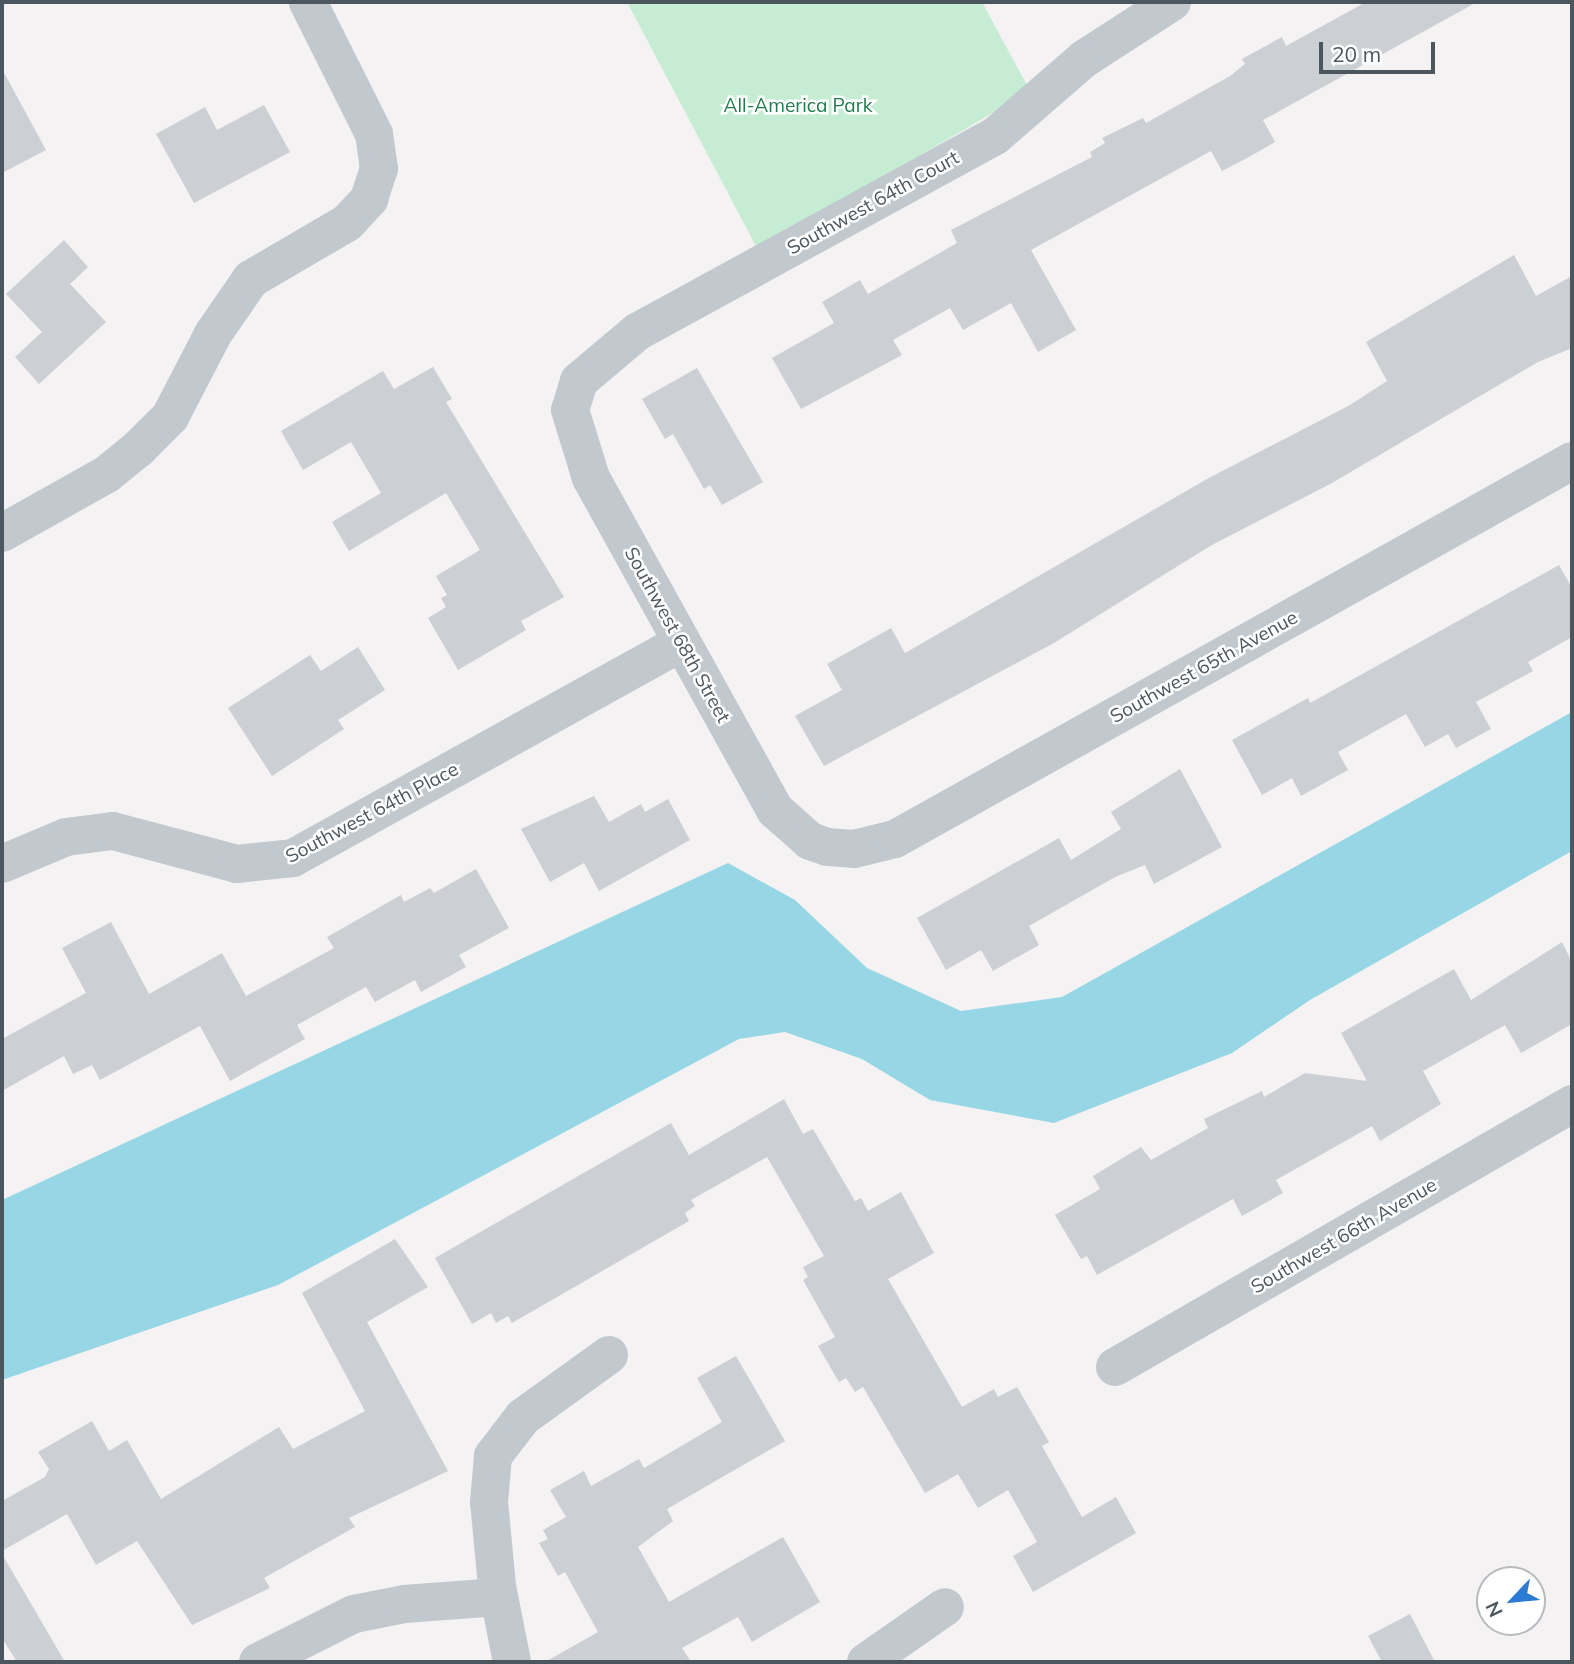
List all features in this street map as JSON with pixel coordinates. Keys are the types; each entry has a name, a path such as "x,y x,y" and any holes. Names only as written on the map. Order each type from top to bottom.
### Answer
{"street":[{"path":"2,533 107,474 156,433 170,417 213,334 250,279 347,223 376,186 379,153 368,113 308,2"},
{"name":"Southwest 64th Court","path":"572,395 593,364 613,347 995,136 1084,59 1172,2"},
{"name":"Southwest 68th Street","path":"572,395 573,428 591,478 775,810 810,841 827,847"},
{"name":"Southwest 65th Avenue","path":"827,847 855,849 895,839 1572,461"},
{"name":"Southwest 64th Place","path":"2,864 66,837 113,831 237,864 293,858 681,643"},
{"name":"Southwest 66th Avenue","path":"1115,1367 1572,1104"},
{"path":"512,1662 499,1597 489,1502 492,1456 523,1417 609,1355"},
{"path":"258,1662 354,1614 404,1604 499,1597"},
{"path":"866,1662 945,1606"}],"green space":[{"name":"All-America Park","path":"627,2 982,2 1030,91 758,250"}],"water":[{"path":"1572,712 1572,851 1310,1000 1232,1053 1054,1123 930,1100 862,1059 785,1032 739,1039 278,1285 2,1380 2,1200 728,863 795,900 867,968 961,1011 1062,997"}],"building":[{"path":"1366,2 1477,2 1263,120 1275,142 1249,157 1222,171 1211,151 1031,250 1076,330 1038,352 1011,303 963,330 950,308 893,340 902,355 801,409 772,358 834,323 822,302 860,280 868,294 957,243 951,230 1092,157 1090,152 1105,143 1102,138 1143,118 1146,123 1230,76 1245,64 1242,59 1282,37 1286,46"},
{"path":"2,69 46,150 2,173"},
{"path":"264,105 290,152 194,203 156,134 205,107 217,130"},
{"path":"64,240 88,267 70,284 106,322 39,384 15,357 42,332 6,294"},
{"path":"1514,255 1536,296 1572,276 1572,348 1538,362 1332,483 1210,546 1054,643 824,766 795,716 842,690 827,664 891,628 905,653 1207,479 1350,405 1387,381 1366,342"},
{"path":"433,367 452,399 446,402 564,597 521,621 526,630 458,670 428,618 446,607 441,598 447,595 436,576 480,550 446,493 349,551 332,522 381,493 351,442 303,470 281,431 383,371 394,389"},
{"path":"697,368 763,482 722,505 710,485 704,489 673,434 665,439 642,399"},
{"path":"1559,565 1572,588 1572,637 1528,662 1533,671 1476,702 1491,729 1456,748 1448,734 1425,747 1406,714 1338,752 1348,770 1301,796 1292,778 1262,795 1232,740 1308,698 1310,703"},
{"path":"358,647 385,690 338,720 344,729 272,776 228,708 310,655 321,671"},
{"path":"1180,769 1222,847 1154,884 1145,865 1115,877 1029,926 1039,945 993,971 981,950 946,970 917,918 1059,838 1071,860 1121,829 1111,812"},
{"path":"594,796 609,822 641,804 645,812 668,799 690,840 599,891 584,863 550,882 521,829"},
{"path":"476,869 509,928 459,955 466,967 421,992 415,980 375,1002 366,987 297,1025 305,1039 230,1081 200,1026 100,1080 92,1065 73,1074 64,1056 2,1091 2,1039 86,993 62,948 111,922 149,994 222,953 246,996 334,948 327,937 401,895 404,902 430,888 434,893"},
{"path":"1562,942 1572,962 1572,1024 1521,1053 1505,1025 1423,1071 1441,1104 1380,1141 1372,1126 1276,1180 1283,1193 1242,1216 1233,1199 1097,1275 1087,1256 1081,1259 1055,1215 1100,1189 1093,1176 1141,1147 1151,1160 1208,1128 1204,1119 1262,1091 1264,1097 1305,1073 1367,1081 1341,1033 1454,969 1471,1000"},
{"path":"784,1099 803,1134 813,1129 855,1201 861,1198 868,1211 901,1192 934,1253 888,1279 962,1407 994,1389 998,1397 1017,1387 1049,1442 1042,1446 1082,1517 1116,1497 1136,1533 1033,1592 1013,1556 1037,1542 1008,1490 978,1508 958,1474 925,1493 863,1387 855,1392 846,1378 839,1382 818,1346 835,1337 803,1280 808,1277 803,1267 824,1256 767,1157 691,1200 695,1206 685,1213 689,1221 512,1323 508,1316 496,1323 491,1313 472,1324 435,1258 671,1123 689,1155"},
{"path":"395,1239 428,1287 367,1322 448,1471 349,1518 355,1527 264,1578 270,1588 192,1625 137,1541 96,1565 67,1514 2,1551 2,1501 45,1477 49,1469 38,1452 92,1421 109,1451 127,1440 161,1499 279,1427 293,1449 365,1411 302,1293"},
{"path":"736,1356 785,1441 667,1509 673,1521 638,1547 669,1602 783,1537 820,1602 752,1642 738,1617 682,1648 691,1662 545,1662 598,1632 565,1572 558,1576 539,1543 548,1539 543,1530 566,1517 550,1490 584,1471 591,1486 639,1459 644,1468 722,1422 697,1378"},
{"path":"2,1554 65,1662 17,1662 2,1638"},
{"path":"1410,1614 1435,1662 1382,1662 1368,1636"}]}
